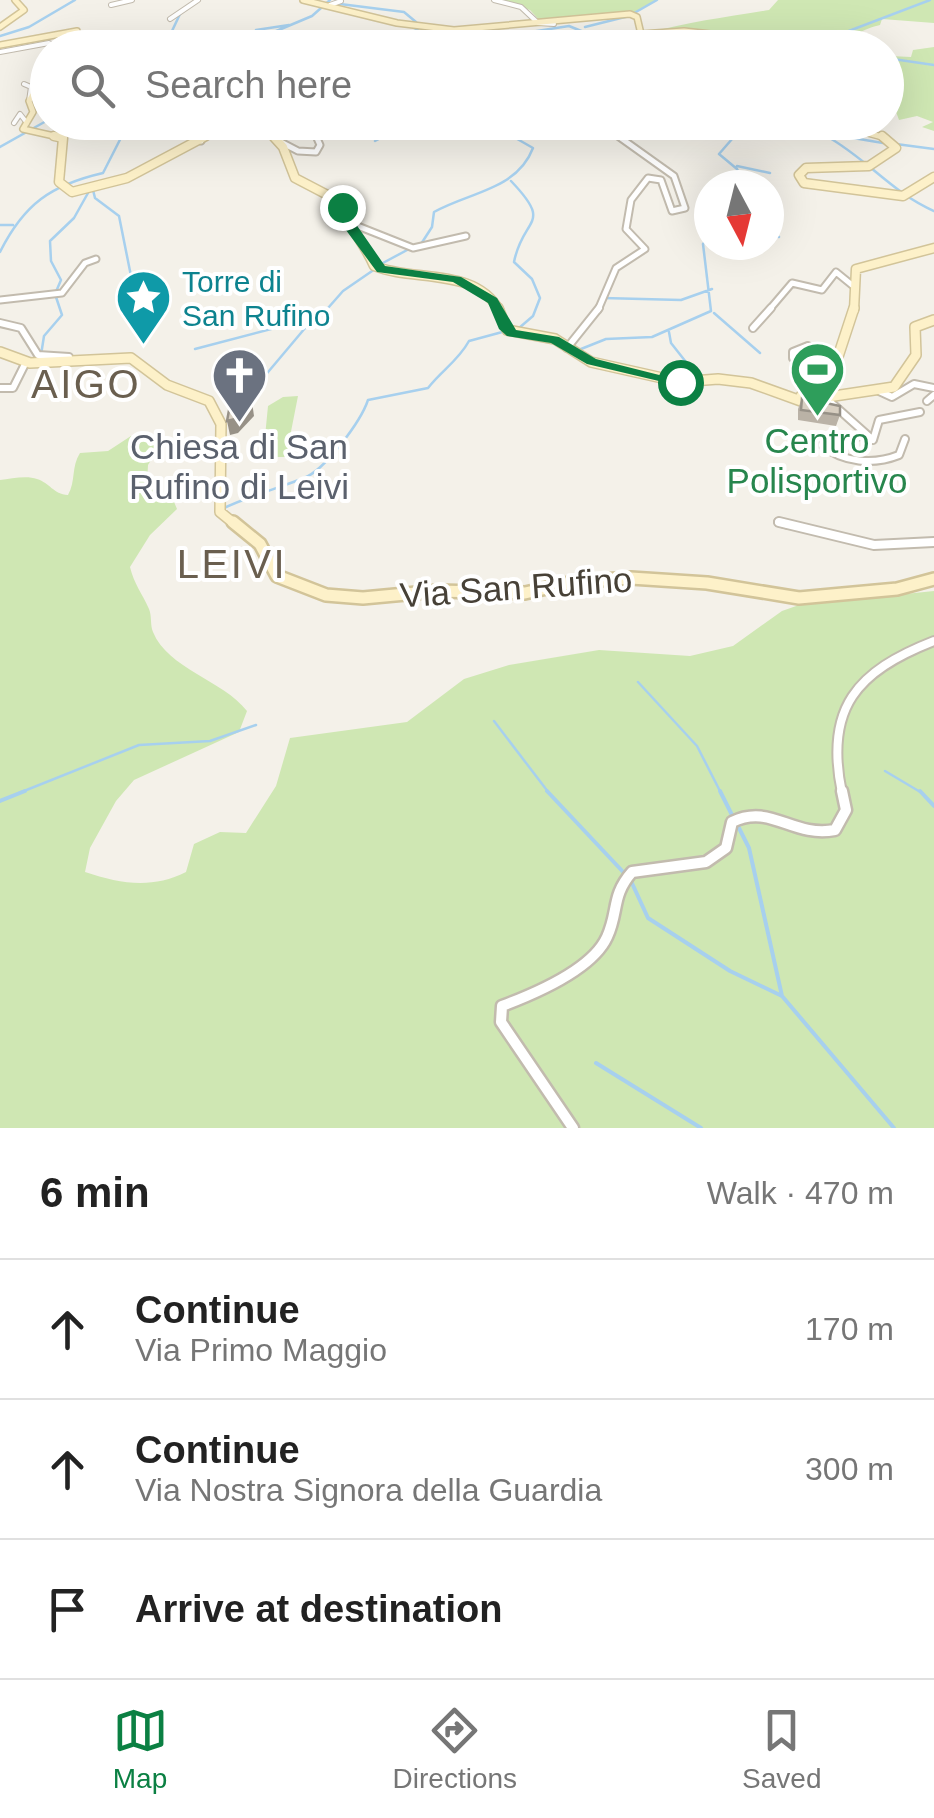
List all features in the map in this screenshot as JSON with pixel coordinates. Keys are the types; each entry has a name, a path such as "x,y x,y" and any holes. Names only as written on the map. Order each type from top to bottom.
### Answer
{"street":[{"path":"0,27 24,10 15,0"},
{"path":"111,5 132,0"},
{"path":"170,19 198,0"},
{"path":"303,0 414,26 503,30 630,14 637,17 639,30"},
{"path":"494,0 521,7 538,23 554,24"},
{"path":"331,5 341,2"},
{"path":"0,48 30,39"},
{"path":"0,48 30,45"},
{"path":"24,84 30,86"},
{"path":"30,91 30,105"},
{"path":"14,123 20,114 27,123"},
{"path":"30,118 24,132 30,133"},
{"path":"63,140 60,184 77,193 111,186 202,140"},
{"path":"276,140 295,178 336,198 346,221 363,240 374,266 448,277 472,286 493,301 507,330 555,339 591,362 680,382 731,380 808,402 879,392 898,384 912,363 915,327 934,320"},
{"path":"277,140 298,151 316,152 318,140"},
{"path":"567,348 596,315 616,268 645,249 646,245 633,239 626,229 627,208 638,186 648,178 661,180 672,211 685,208 674,176 624,140"},
{"path":"888,140 896,148 869,166 806,168 798,174 804,183 903,196 934,176"},
{"path":"346,221 413,248 466,236"},
{"path":"785,396 822,391 835,372 837,353 847,340 854,313 853,273 861,266 917,258 934,248"},
{"path":"0,300 62,293 86,264 96,259"},
{"path":"753,328 792,283 822,290 836,272 852,285"},
{"path":"0,323 21,328 38,355 82,360"},
{"path":"808,346 792,356 810,366 835,372"},
{"path":"0,352 26,362 82,360"},
{"name":"Via San Rufino","path":"82,360 127,358 166,386 214,406 222,424 220,512 260,544 278,576 326,595 525,593 573,582 631,578 707,582 787,598 897,588 934,579"},
{"path":"0,388 14,388 26,362"},
{"path":"879,392 892,398 914,384 934,388"},
{"path":"827,399 872,440 878,420 920,412"},
{"path":"864,435 822,446 834,454 883,461 899,455 905,439"},
{"path":"778,522 865,546 903,548 934,542"},
{"path":"573,1128 501,1022 502,1006 550,988 602,946 610,933 617,889 632,872 706,862 726,848 732,822 747,812 772,816 808,834 836,830 846,810 834,764 841,708 873,673 934,641"}],"green space":[{"path":"501,0 655,0 616,17 541,22 530,10"},
{"path":"778,0 934,0 934,23 882,19 880,25 866,30 661,30 769,10"},
{"path":"934,47 934,131 922,127 933,122 917,116 904,119 904,57 911,57 913,50"},
{"path":"298,396 286,457 263,457 268,406 283,397"},
{"path":"131,436 154,440 159,447 148,465 147,484 172,497 177,509 150,535 130,567 149,609 153,632 171,656 237,700 247,711 239,732 134,780 116,801 90,848 85,872 111,879 149,883 173,877 186,872 194,844 220,832 246,833 276,786 290,738 407,722 464,679 509,665 599,650 690,656 733,646 782,611 799,605 934,591 934,1128 0,1128 0,480 33,478 68,495 80,453 108,451"}],"building":[{"path":"802,398 840,406 840,415 801,410"},
{"path":"240,399 252,402 235,419 227,421 230,405"}],"waterway":[{"path":"0,36 29,27 75,0"},
{"path":"279,30 312,16 330,0"},
{"path":"585,27 629,16 657,0"},
{"path":"851,30 930,0"},
{"path":"340,4 404,12 416,22"},
{"path":"172,30 180,14"},
{"path":"256,30 289,25"},
{"path":"543,30 569,26 579,30"},
{"path":"421,28 438,30"},
{"path":"904,61 934,65"},
{"path":"0,147 30,130"},
{"path":"0,252 19,221 41,199 68,184 103,173 120,140"},
{"path":"421,244 432,227 434,212 516,173 533,148 519,140"},
{"path":"731,140 719,154 738,170"},
{"path":"832,140 934,211"},
{"path":"865,140 883,143"},
{"path":"896,144 934,149"},
{"path":"737,166 756,170"},
{"path":"511,181 533,214 514,262 532,279 540,298 533,316 519,328"},
{"path":"93,190 95,198 119,216 134,291"},
{"path":"41,355 44,336 62,315 55,294 61,280 51,261 50,241 74,218 88,193"},
{"path":"0,225 13,225"},
{"path":"381,264 409,249"},
{"path":"705,260 709,290"},
{"path":"195,349 321,316 343,291 375,269"},
{"path":"576,351 606,339 652,337 711,311 709,290"},
{"path":"603,298 681,300 709,290"},
{"path":"714,313 760,353"},
{"path":"258,384 311,321"},
{"path":"222,509 312,473 341,444 368,400 428,388 469,341 506,331"},
{"path":"669,332 671,343 697,376"},
{"path":"638,682 697,746 721,793"},
{"path":"494,721 549,793"},
{"path":"19,793 139,745 210,741 256,725"},
{"path":"885,771 922,793"},
{"path":"0,801 25,791"},
{"path":"547,791 626,875"},
{"path":"721,793 734,819"},
{"path":"922,793 934,806"},
{"path":"738,826 749,848 782,996"},
{"path":"631,881 648,918 730,971 782,996"},
{"path":"782,996 894,1128"},
{"path":"596,1063 701,1128"}],"place":[{"name":"Torre di San Rufino","path":"143,347"},
{"name":"Centro Polisportivo","path":"817,418"},
{"name":"Chiesa di San Rufino di Leivi","path":"239,424"}],"district":[{"name":"AIGO","path":"86,384"},
{"name":"LEIVI","path":"232,564"}],"route":[{"path":"342,207 346,222 372,254 374,266 392,272 456,279 493,301 505,329 512,333 545,336 591,362 680,382"}]}
